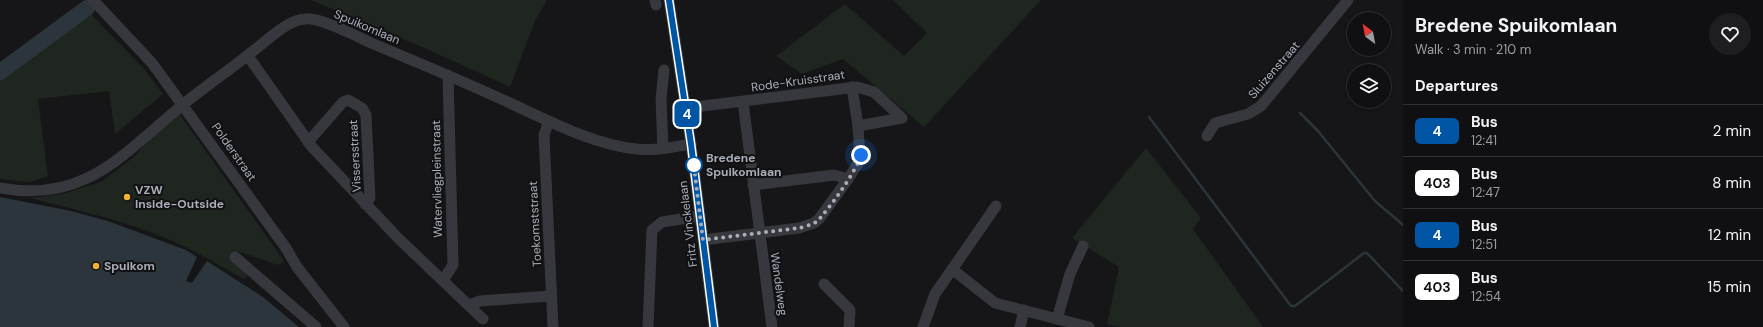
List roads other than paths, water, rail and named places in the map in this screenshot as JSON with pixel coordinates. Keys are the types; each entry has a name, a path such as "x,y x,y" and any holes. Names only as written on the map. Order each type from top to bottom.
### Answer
{"street":[{"name":"Polderstraat","path":"93,0 152,63 184,104 286,248 297,267 344,327"},
{"name":"Fritz Vinckelaan","path":"668,0 686,108 714,327"},
{"name":"Sluizenstraat","path":"1207,136 1215,123 1248,114 1267,100 1348,0"},
{"name":"Spuikomlaan","path":"0,188 20,192 49,190 69,186 94,176 115,162 184,104 293,23 304,18 328,24 448,75 549,121 616,146 640,150 691,144"},
{"name":"Vissersstraat","path":"248,56 308,142 399,239 483,319"},
{"path":"663,148 661,99 664,70"},
{"name":"Watervliegpleinstraat","path":"443,280 448,275 453,265 448,75"},
{"path":"703,240 799,228 814,223 822,216 860,160 858,126 852,87"},
{"name":"Rode-Kruisstraat","path":"686,108 861,87 874,92 902,118 858,126"},
{"name":"Vissersstraat","path":"308,142 342,102 348,100 362,108 366,115 370,198 365,204"},
{"name":"Wandelweg","path":"743,102 772,327"},
{"name":"Toekomststraat","path":"549,121 544,135 553,327"},
{"path":"753,185 834,175 848,179"},
{"path":"923,327 935,294 996,206"},
{"path":"648,327 652,230 662,222 700,216"},
{"path":"1057,319 1070,274 1083,246"},
{"path":"235,257 316,327"},
{"path":"952,269 995,303 1089,327"},
{"path":"824,284 850,310 849,327"},
{"path":"469,305 480,301 552,296"},
{"path":"1020,327 1024,310"}],"waterway":[{"path":"0,72 87,8"},
{"path":"1300,113 1318,131 1375,201 1403,225"},
{"path":"1149,117 1291,306 1295,306 1364,253 1367,253 1403,291"}],"place":[{"name":"Bredene Spuikomlaan","path":"694,165"},
{"name":"VZW Inside-Outside","path":"127,197"},
{"name":"Spuikom","path":"96,266"}]}
